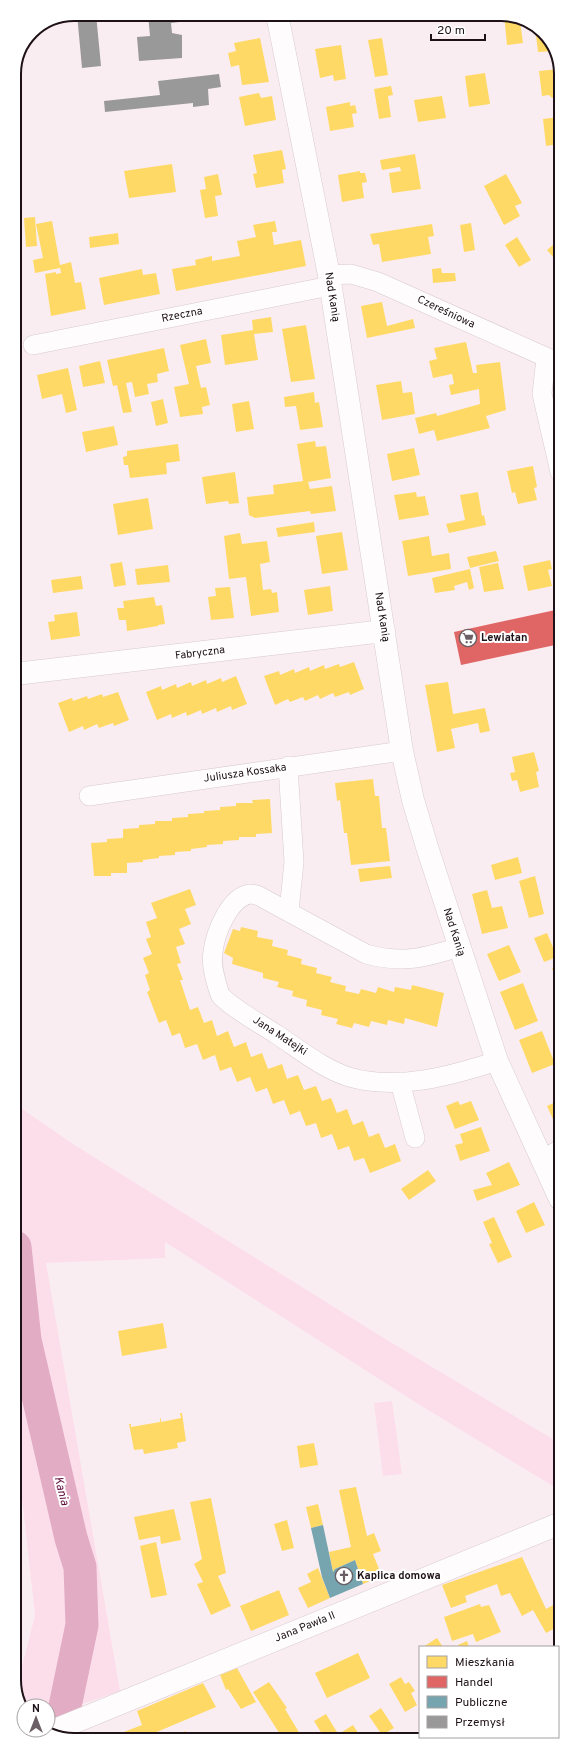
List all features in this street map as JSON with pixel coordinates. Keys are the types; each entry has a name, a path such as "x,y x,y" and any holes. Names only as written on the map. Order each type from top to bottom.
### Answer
{"street":[{"name":"Nad Kanią","path":"278,21 330,280 402,751 415,807 497,1061 552,1154 554,1165"},
{"name":"Czereśniowa","path":"330,280 351,274 378,282 553,361"},
{"name":"Rzeczna","path":"33,345 330,280"},
{"path":"553,361 542,394 554,446"},
{"name":"Fabryczna","path":"21,673 384,631"},
{"name":"Juliusza Kossaka","path":"89,796 288,766 402,751"},
{"path":"288,766 294,862 289,911"},
{"name":"Jana Matejki","path":"459,947 436,954 405,960 384,959 366,954 289,911 259,896 250,894 238,901 228,910 217,934 212,953 213,971 220,995 234,1006 335,1071 349,1077 370,1081 400,1082 428,1079 471,1070 497,1061"},
{"path":"400,1082 416,1138"},
{"name":"Jana Pawła II","path":"56,1729 554,1526"}],"shaded area":[{"path":"21,1108 73,1144 387,1340 554,1440 554,1487 415,1402 165,1242 165,1258 46,1263 120,1691 56,1713 56,1698 24,1698 21,1687 21,1670 35,1615 21,1489"},
{"path":"392,1401 402,1474 383,1476 374,1403"}],"building: Mieszkania":[{"path":"505,21 521,25 523,43 507,45"},
{"path":"536,34 549,51 538,52"},
{"path":"260,38 269,82 242,85 239,65 231,67 228,53 236,51 234,43"},
{"path":"382,38 388,75 375,77 368,40"},
{"path":"341,45 346,79 334,81 333,75 320,78 315,49"},
{"path":"554,70 554,97 552,98 549,95 542,96 539,71"},
{"path":"485,73 490,104 469,107 465,76"},
{"path":"391,86 393,95 388,96 391,117 379,119 374,89"},
{"path":"259,93 261,98 272,96 276,120 245,126 239,97"},
{"path":"442,96 446,118 418,122 414,100"},
{"path":"350,102 350,106 355,105 357,113 352,114 354,127 330,131 326,107"},
{"path":"554,118 554,145 546,146 543,119"},
{"path":"282,150 286,169 282,170 284,183 256,188 253,174 257,173 253,155"},
{"path":"415,154 421,189 392,193 389,173 401,171 400,167 382,170 380,160"},
{"path":"172,164 176,192 129,198 124,171"},
{"path":"360,171 360,173 365,173 367,182 362,183 364,198 342,202 338,175"},
{"path":"218,174 222,195 215,196 218,216 205,218 200,190 206,189 204,177"},
{"path":"506,174 522,203 515,206 520,216 504,225 484,186"},
{"path":"35,217 37,246 26,247 24,218"},
{"path":"52,221 60,265 71,262 75,283 81,282 86,309 51,316 45,274 56,272 56,274 61,273 60,268 35,273 33,260 43,258 36,224"},
{"path":"275,221 277,232 272,232 274,245 301,240 306,266 176,291 172,269 196,265 195,260 212,256 212,261 240,256 237,241 256,237 253,225"},
{"path":"471,223 475,250 464,252 460,225"},
{"path":"432,224 434,236 428,237 431,254 382,262 379,244 373,245 370,234"},
{"path":"118,233 119,244 90,248 89,237"},
{"path":"517,237 531,260 519,267 505,245"},
{"path":"554,244 554,258 547,250"},
{"path":"441,268 442,273 455,273 456,281 433,283 432,269"},
{"path":"142,269 143,275 156,273 160,294 104,305 99,278"},
{"path":"382,302 387,326 413,319 415,328 367,338 361,306"},
{"path":"271,317 273,332 254,334 258,360 225,365 221,335 253,330 252,320"},
{"path":"306,325 315,379 291,382 282,329"},
{"path":"206,339 211,363 196,366 201,388 206,387 210,405 202,407 203,414 180,417 174,387 189,384 180,345"},
{"path":"466,342 473,373 477,373 476,365 500,362 506,410 486,416 490,428 437,441 434,430 419,434 415,418 436,413 437,416 480,404 479,389 451,395 449,385 454,384 452,374 433,378 429,361 437,359 434,348"},
{"path":"164,348 169,371 157,374 158,382 147,384 149,394 135,397 132,382 126,383 132,412 123,413 117,385 113,386 107,360"},
{"path":"100,361 105,383 83,387 79,366"},
{"path":"68,368 77,410 66,413 62,394 42,399 37,375"},
{"path":"401,381 403,393 412,392 415,414 382,420 376,385"},
{"path":"314,392 315,403 319,402 323,427 300,430 296,406 285,407 284,397"},
{"path":"163,399 168,423 156,426 151,402"},
{"path":"249,401 254,429 236,432 232,404"},
{"path":"114,426 118,445 86,452 82,432"},
{"path":"315,441 316,447 326,446 331,478 308,482 310,489 332,486 336,511 311,514 310,511 255,518 249,515 247,497 274,494 273,485 303,481 297,444"},
{"path":"178,444 180,461 166,463 167,474 130,478 128,465 124,465 123,457 127,456 127,451"},
{"path":"414,448 420,475 392,481 387,454"},
{"path":"533,466 537,487 534,488 537,500 518,504 515,492 512,493 507,471"},
{"path":"235,472 239,503 229,504 228,501 206,504 202,477"},
{"path":"416,492 417,497 425,496 429,515 399,520 394,495"},
{"path":"478,492 482,516 484,515 486,525 449,533 446,524 465,520 460,495"},
{"path":"148,498 153,529 118,535 113,504"},
{"path":"314,522 315,532 278,537 276,528"},
{"path":"342,532 348,570 322,574 316,536"},
{"path":"240,533 242,544 267,541 270,562 260,564 263,590 271,589 272,593 277,592 279,612 251,616 246,577 229,579 224,536"},
{"path":"429,536 432,556 449,553 451,569 408,576 402,541"},
{"path":"496,551 499,561 470,568 467,557"},
{"path":"550,560 552,569 548,570 552,586 528,591 523,566"},
{"path":"122,562 126,585 114,587 110,564"},
{"path":"498,563 504,589 484,592 479,567"},
{"path":"168,565 170,582 137,585 135,569"},
{"path":"470,569 474,588 469,590 467,582 454,586 455,590 435,593 432,578"},
{"path":"81,576 83,589 53,593 51,580"},
{"path":"330,586 333,611 308,615 304,590"},
{"path":"230,587 234,618 211,620 208,597 216,596 215,588"},
{"path":"154,597 156,606 162,605 165,624 127,631 126,620 119,620 117,608 124,608 123,601"},
{"path":"77,612 80,636 51,640 48,622 55,621 54,615"},
{"path":"354,662 364,689 350,695 349,692 335,697 333,693 320,699 318,695 305,701 303,697 290,702 288,699 275,705 264,676 279,671 280,675 294,669 295,673 309,667 310,671 324,665 325,669 339,664 340,667"},
{"path":"236,676 247,704 232,710 231,706 217,712 216,708 202,714 201,710 187,716 186,712 172,718 171,714 157,720 146,692 161,686 162,690 176,684 177,688 191,682 192,686 206,680 207,684 221,678 222,682"},
{"path":"448,682 453,714 485,708 490,731 480,733 478,723 451,729 455,748 437,752 425,685"},
{"path":"118,692 129,720 114,726 113,723 99,728 97,724 84,730 83,726 69,732 58,703 72,698 73,701 87,696 88,699 102,694 103,697"},
{"path":"534,752 539,771 536,772 539,787 520,792 517,780 512,781 510,773 515,772 512,757"},
{"path":"373,779 375,796 379,796 382,828 386,828 390,861 351,865 347,833 344,833 340,800 337,801 335,783"},
{"path":"270,799 272,833 256,834 256,837 239,837 239,840 223,841 223,844 207,845 207,847 191,849 191,851 175,852 175,855 159,856 159,858 143,860 143,862 127,863 127,873 111,873 111,876 94,876 91,843 107,842 107,839 123,838 123,829 139,828 139,825 155,824 155,821 172,821 172,818 188,817 188,814 220,810 220,807 236,806 236,803 253,803 252,800"},
{"path":"518,857 522,873 495,880 491,865"},
{"path":"390,866 392,878 360,882 358,869"},
{"path":"535,876 544,914 529,918 519,881"},
{"path":"190,889 196,905 185,909 191,924 179,929 185,944 176,947 181,963 177,964 183,980 180,980 190,1010 198,1007 204,1023 212,1020 217,1036 228,1031 234,1047 246,1042 251,1057 262,1053 268,1069 282,1064 287,1079 298,1075 304,1090 316,1086 322,1101 331,1098 337,1113 347,1109 353,1125 363,1121 369,1137 379,1133 385,1148 395,1144 401,1161 370,1173 364,1158 354,1161 349,1146 338,1150 332,1134 321,1138 316,1123 306,1126 300,1111 290,1115 284,1100 273,1104 267,1088 256,1092 250,1077 237,1082 231,1067 220,1071 215,1055 203,1060 197,1044 185,1048 180,1033 172,1036 166,1020 159,1023 147,992 150,990 145,975 149,973 143,958 152,954 146,939 151,937 146,922 157,918 151,903"},
{"path":"487,890 492,908 502,906 508,928 482,934 472,894"},
{"path":"241,927 258,931 257,937 273,940 272,946 288,950 287,955 302,959 301,964 317,968 316,973 332,977 330,982 346,986 345,991 359,994 361,989 376,993 378,987 394,992 395,987 411,990 412,985 444,993 437,1027 405,1018 404,1024 388,1020 387,1025 371,1021 369,1027 354,1023 352,1028 336,1024 338,1019 321,1015 322,1010 306,1006 307,1000 292,996 293,991 277,987 279,982 263,978 263,973 232,964 233,958 224,953 233,929 240,931"},
{"path":"547,933 554,950 554,958 544,962 534,938"},
{"path":"509,945 521,972 499,981 487,954"},
{"path":"523,983 538,1021 515,1030 500,992"},
{"path":"542,1031 554,1064 532,1073 519,1040"},
{"path":"458,1101 460,1105 471,1101 479,1120 455,1129 446,1106"},
{"path":"554,1103 554,1122 547,1106"},
{"path":"481,1127 490,1151 460,1161 455,1145 463,1143 460,1134"},
{"path":"509,1162 520,1185 477,1201 473,1190 492,1185 486,1173"},
{"path":"428,1170 436,1181 409,1200 401,1189"},
{"path":"534,1202 545,1225 526,1233 516,1211"},
{"path":"494,1217 512,1257 498,1263 489,1244 492,1243 483,1222"},
{"path":"163,1323 167,1348 122,1356 118,1331"},
{"path":"180,1413 182,1413 186,1441 177,1443 178,1448 144,1454 143,1449 134,1450 129,1424 131,1424 131,1427 160,1422 161,1418 161,1422 181,1418"},
{"path":"314,1443 318,1465 300,1468 297,1446"},
{"path":"356,1487 367,1536 374,1533 381,1551 373,1554 382,1576 363,1584 355,1560 335,1569 333,1572 329,1552 351,1547 339,1490"},
{"path":"211,1498 226,1573 218,1576 231,1606 211,1615 197,1584 203,1582 194,1564 202,1559 190,1502"},
{"path":"318,1504 323,1525 311,1528 306,1507"},
{"path":"174,1509 181,1540 161,1544 160,1536 139,1540 134,1517"},
{"path":"287,1520 294,1548 282,1551 274,1524"},
{"path":"156,1542 167,1595 151,1598 140,1546"},
{"path":"522,1557 546,1609 554,1605 554,1629 546,1633 533,1610 522,1616 510,1593 501,1596 497,1584 465,1596 467,1602 451,1608 442,1585"},
{"path":"318,1568 330,1598 308,1608 298,1588 311,1582 307,1574"},
{"path":"279,1590 289,1615 251,1631 240,1606"},
{"path":"480,1604 481,1607 489,1605 501,1632 476,1642 473,1634 452,1641 444,1617"},
{"path":"437,1638 442,1646 425,1646"},
{"path":"467,1641 469,1646 458,1646"},
{"path":"358,1653 370,1678 327,1698 315,1673"},
{"path":"237,1668 256,1702 241,1709 228,1689 226,1690 220,1675"},
{"path":"401,1677 405,1684 409,1682 415,1691 411,1693 417,1705 405,1712 389,1684"},
{"path":"269,1682 287,1708 285,1709 299,1733 279,1733 253,1692"},
{"path":"203,1683 216,1707 154,1733 121,1733 142,1725 137,1711"},
{"path":"381,1708 394,1728 385,1733 381,1733 369,1716"},
{"path":"326,1714 337,1733 321,1733 314,1721"},
{"path":"353,1725 358,1733 343,1733"}],"building: Handel":[{"path":"554,610 554,645 461,665 454,632"}],"building: Publiczne":[{"path":"323,1525 333,1572 335,1569 355,1560 363,1584 330,1598 322,1577 311,1528"}],"building: Przemysł":[{"path":"78,21 97,21 101,66 82,68"},
{"path":"149,21 188,21 171,23 172,33 182,35 182,58 139,61 137,37 150,36"},
{"path":"219,74 221,87 208,89 209,105 193,107 193,103 105,112 104,101 160,95 158,81"}],"waterway":[{"name":"Kania","path":"21,1303 25,1340 71,1538 80,1567 82,1625 60,1731"}],"place":[{"name":"Lewiatan","path":"468,638"},
{"name":"Kaplica domowa","path":"344,1576"}]}
